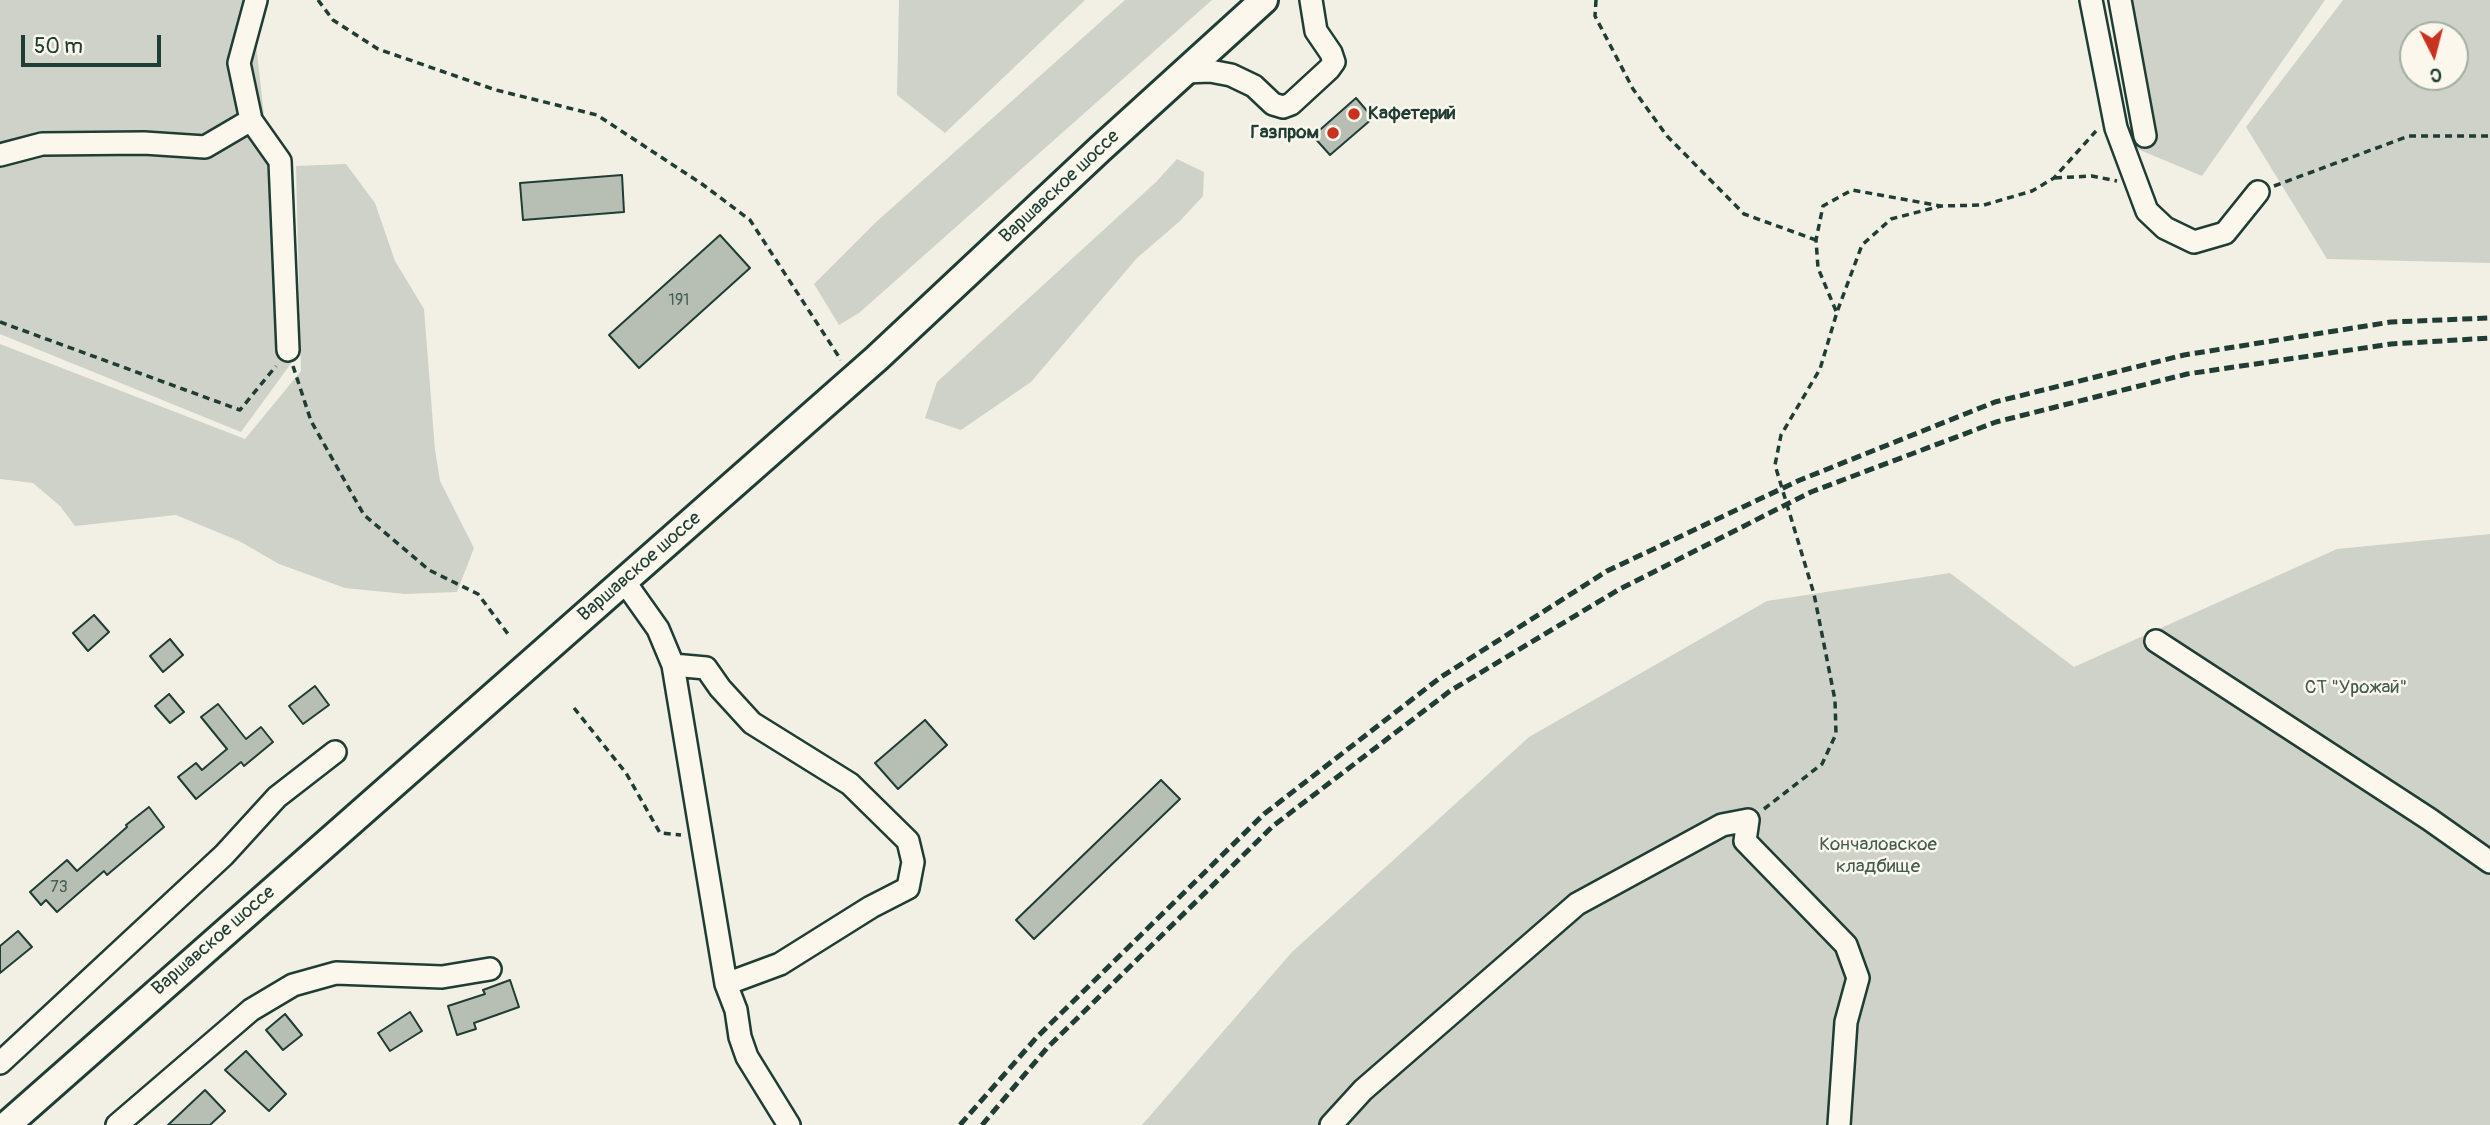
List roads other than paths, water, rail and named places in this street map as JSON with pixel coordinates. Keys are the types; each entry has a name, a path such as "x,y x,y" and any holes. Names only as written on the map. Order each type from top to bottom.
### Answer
{"main road":[{"name":"Варшавское шоссе","path":"7,1125 854,379 1264,0"}],"street":[{"path":"257,0 239,63 251,120 281,161 288,351"},
{"path":"1185,72 1210,71 1231,75 1254,86 1273,104 1283,107 1291,104 1334,62 1316,30 1311,0"},
{"path":"2091,0 2116,128 2147,211 2165,228 2194,242 2225,233 2258,192"},
{"path":"2120,0 2146,136"},
{"path":"0,155 42,144 145,143 205,147 251,120"},
{"path":"624,581 659,629 673,666 726,984 736,1010 740,1037 747,1057 789,1125"},
{"path":"2155,641 2490,862"},
{"path":"673,666 706,668 752,723 850,784 908,842 913,862 908,888 871,907 780,964 726,984"},
{"path":"0,1063 225,855 277,797 335,752"},
{"path":"1331,1125 1363,1090 1577,904 1722,825 1748,820 1745,841 1846,945 1858,978 1846,1022 1839,1125"},
{"path":"117,1125 251,1010 293,985 336,973 442,976 489,969"}],"railway":[{"path":"960,1125 1037,1037 1264,814 1441,677 1607,571 1800,480 1995,402 2184,355 2391,322 2490,318"},
{"path":"982,1125 1047,1048 1273,826 1450,691 1618,590 1811,492 1996,422 2187,374 2391,344 2490,338"}],"place":[{"name":"Кафетерий","path":"1354,114"},
{"name":"Газпром","path":"1333,133"}],"park label":[{"name":"СТ \"Урожай\"","path":"2356,688"},
{"name":"Кончаловское кладбище","path":"1878,856"}]}
